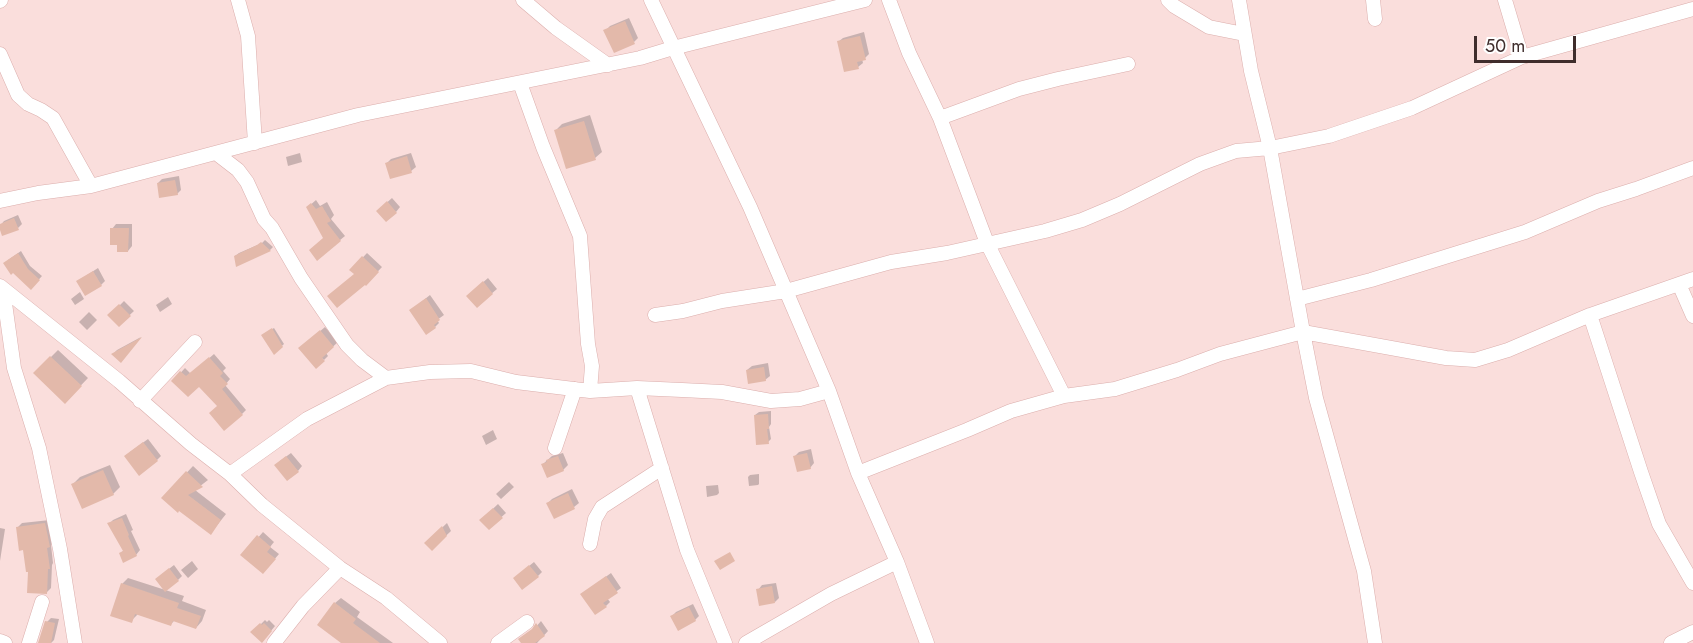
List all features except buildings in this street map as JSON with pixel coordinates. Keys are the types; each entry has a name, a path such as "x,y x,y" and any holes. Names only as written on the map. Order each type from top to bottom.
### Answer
{"street":[{"path":"238,0 248,36 255,143"},
{"path":"523,0 556,28 608,65"},
{"path":"651,0 750,207 829,391 858,472 897,561 927,643"},
{"path":"0,201 91,186 358,115 640,58 865,0"},
{"path":"888,0 909,53 940,118 987,243 1064,396"},
{"path":"1168,0 1209,27 1244,34"},
{"path":"1239,0 1251,71 1270,148 1302,332 1328,444 1364,570 1375,643"},
{"path":"1373,0 1375,19"},
{"path":"1505,0 1522,57"},
{"path":"655,315 786,291 891,262 947,253 1045,231 1082,220 1158,186 1200,164 1236,151 1270,148 1329,136 1412,108 1522,57 1693,9"},
{"path":"0,54 18,95 28,104 53,118 91,186"},
{"path":"940,118 1019,89 1128,64"},
{"path":"520,83 543,147 580,236 588,345 592,366 590,391"},
{"path":"216,153 238,170 247,182 264,219 347,345 386,378"},
{"path":"1298,299 1371,280 1525,231 1598,201 1693,168"},
{"path":"858,472 1011,411 1064,396 1116,389 1220,354 1302,332 1446,358 1475,360 1508,350 1590,315 1693,279"},
{"path":"1679,284 1693,316"},
{"path":"1,288 59,332 230,474 262,505 340,568 386,598 440,643"},
{"path":"1,288 14,368 39,448 60,549 75,643"},
{"path":"1590,315 1659,524 1693,583"},
{"path":"140,401 195,342"},
{"path":"230,474 306,418 386,378 430,372 471,371 516,382 590,391 637,388 722,392 771,401 800,399 829,391"},
{"path":"637,388 687,550 725,643"},
{"path":"555,448 575,389"},
{"path":"590,544 595,519 603,507 662,468"},
{"path":"746,643 831,594 897,561"},
{"path":"274,643 303,606 340,568"},
{"path":"29,643 42,602"},
{"path":"498,643 527,622"},
{"path":"1671,643 1693,632"},
{"path":"0,640 5,643"}]}
